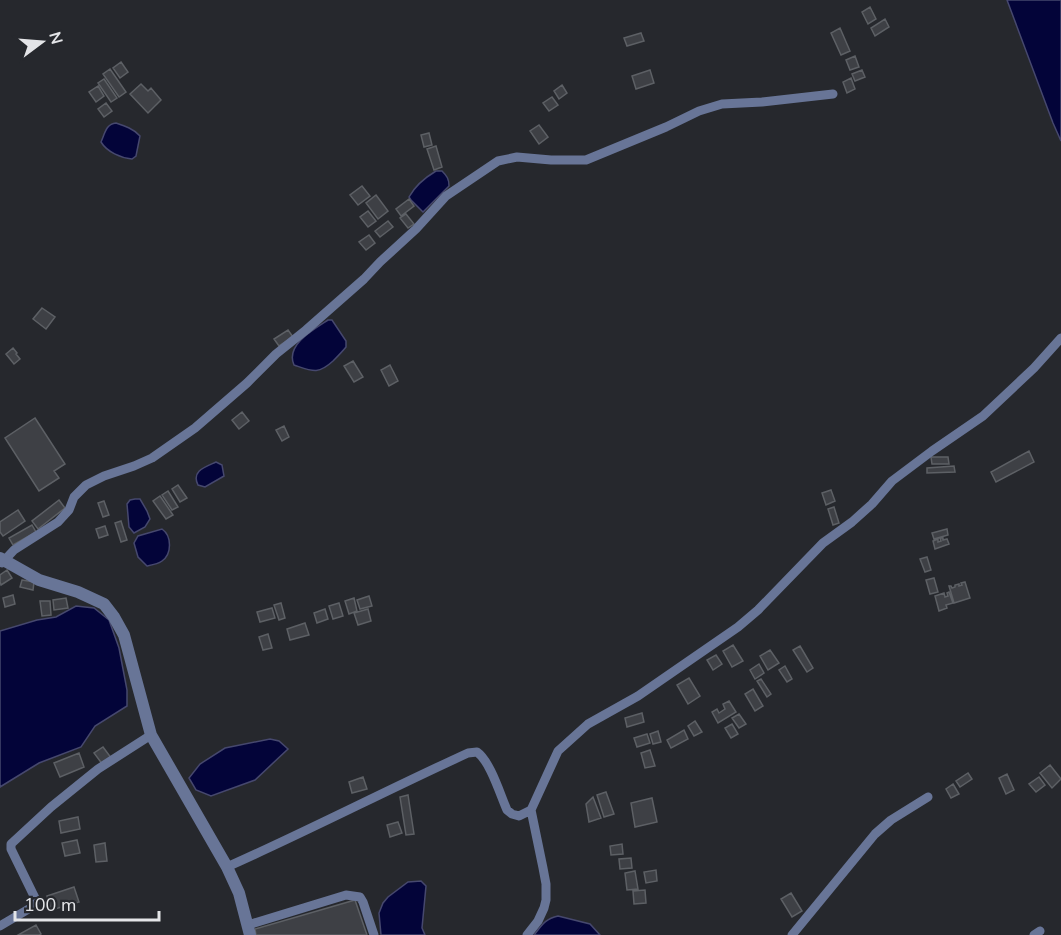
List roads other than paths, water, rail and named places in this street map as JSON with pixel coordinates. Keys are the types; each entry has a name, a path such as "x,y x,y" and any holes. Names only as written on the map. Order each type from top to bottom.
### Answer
{"street":[{"path":"374,935 360,897 346,895 249,930 239,893 227,867 151,735 124,635 114,617 104,604 78,592 39,580 1,561 58,522 69,510 74,497 86,485 152,458 195,428 247,383 276,354 364,279 416,229 446,196 498,161 517,157 586,160 656,132 699,111 722,104 833,94"},
{"path":"527,935 538,921 546,900 546,884 531,810 558,751 588,724 638,696 738,627 758,610 823,543 852,522 892,481 983,416 1034,368 1061,338"},
{"path":"0,926 35,903 35,898 11,849 11,844 51,807 98,769 151,735"},
{"path":"227,867 468,753 477,752 482,756 507,810 519,816 531,810"},
{"path":"792,935 875,834 891,820 928,797"}]}
